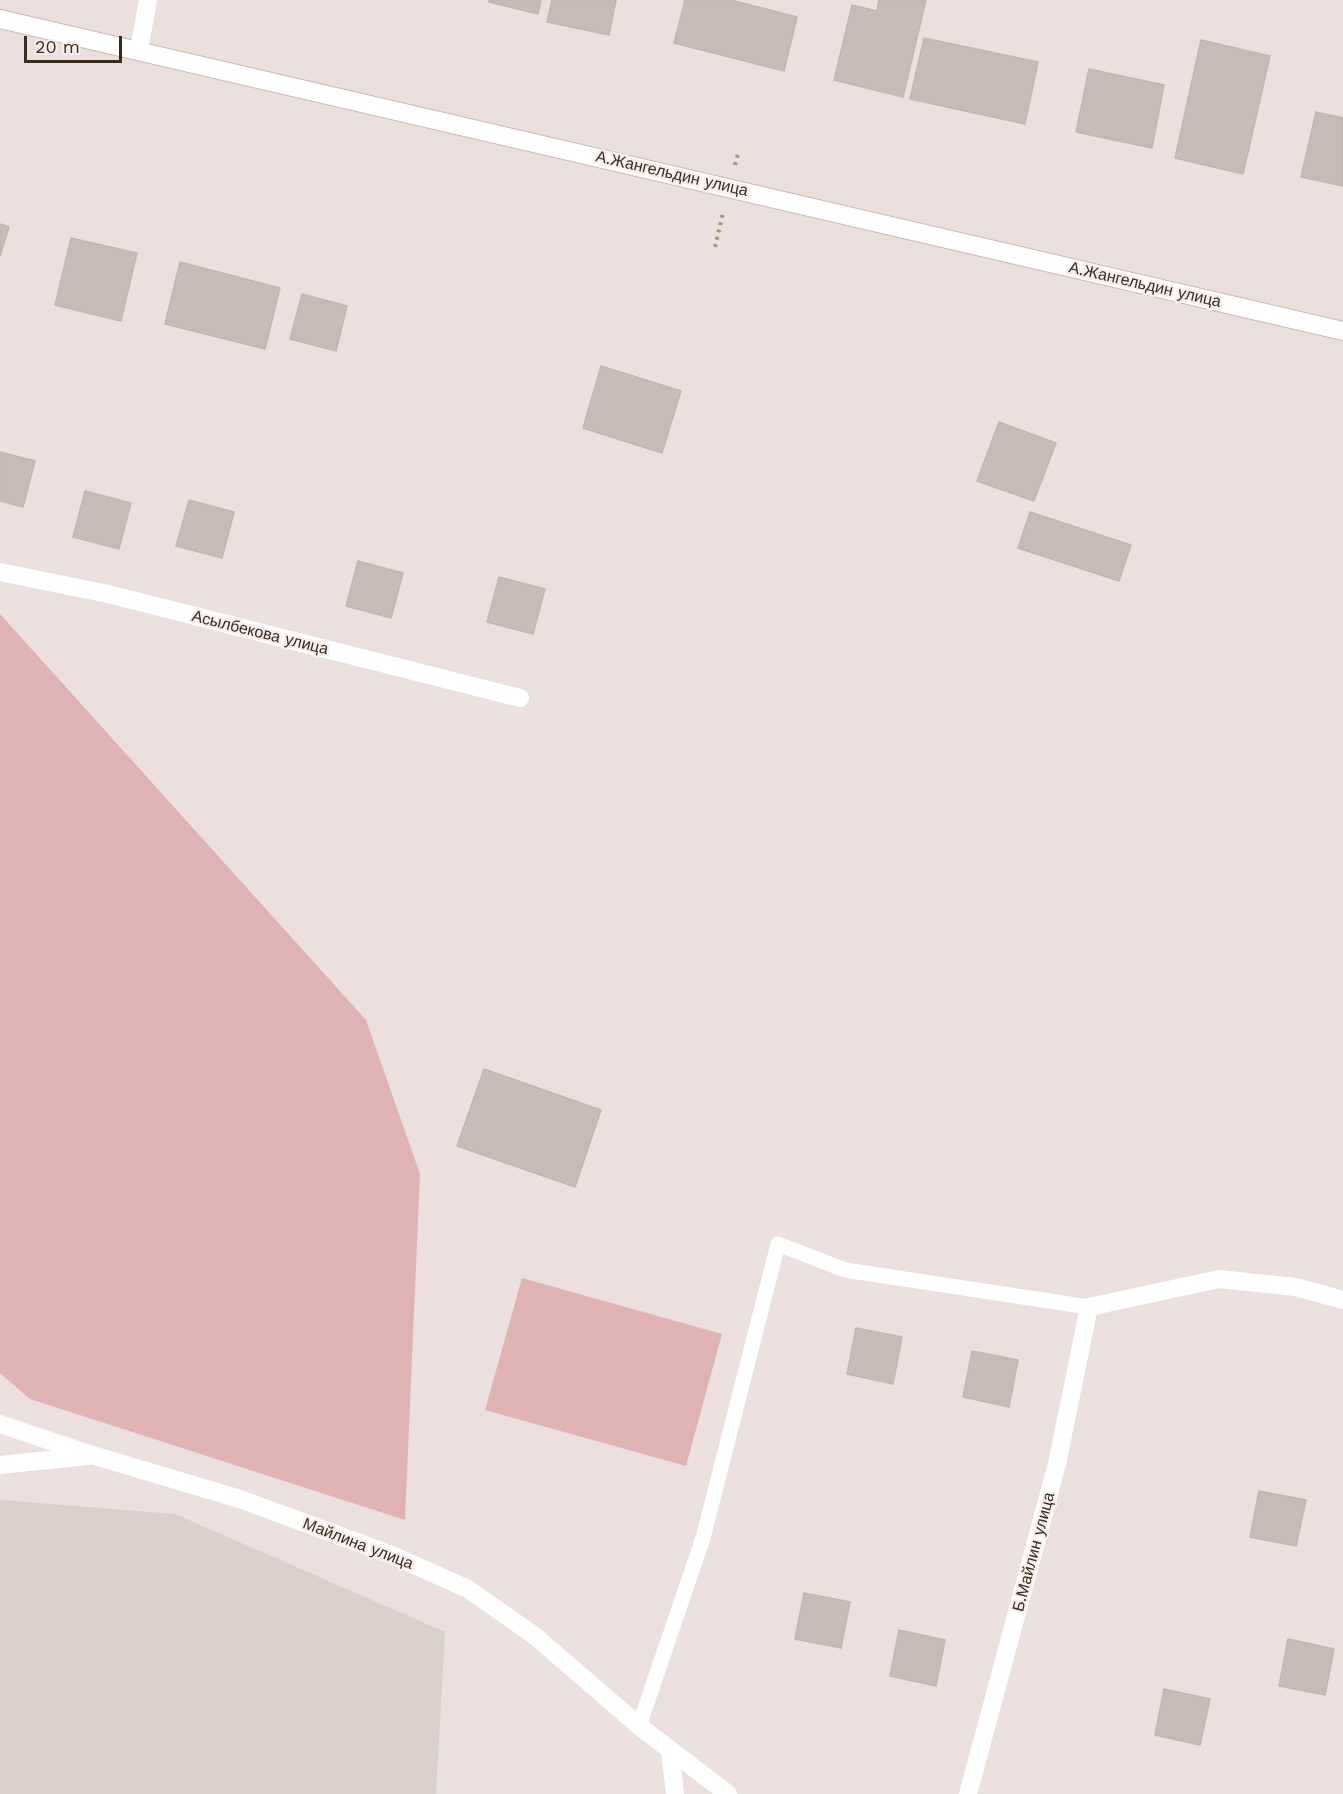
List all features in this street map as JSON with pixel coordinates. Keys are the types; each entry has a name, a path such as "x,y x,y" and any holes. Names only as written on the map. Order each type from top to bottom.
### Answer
{"street":[{"path":"139,50 148,0"},
{"name":"А.Жангельдин улица","path":"0,19 1343,331"},
{"name":"Асылбекова улица","path":"0,572 108,594 520,698"},
{"path":"1089,1307 1219,1279 1296,1287 1343,1300"},
{"name":"Б.Майлин улица","path":"968,1794 1057,1464 1089,1307"},
{"name":"Майлина улица","path":"0,1424 92,1455 240,1499 392,1555 468,1589 535,1636 639,1726 728,1794"},
{"path":"0,1466 92,1455"},
{"path":"670,1751 675,1794"}],"lane":[{"path":"639,1726 703,1538 778,1244 845,1270 1089,1307"}],"shaded area":[{"path":"0,614 366,1020 420,1174 405,1520 30,1399 0,1373"},
{"path":"522,1278 722,1334 686,1466 485,1410"},
{"path":"0,1500 175,1514 445,1632 436,1794 0,1794"}],"building":[{"path":"489,0 541,0 538,14 489,2"},
{"path":"552,0 616,0 609,35 547,22"},
{"path":"685,0 731,0 797,17 784,71 674,43"},
{"path":"879,0 926,0 903,97 834,80 852,5 877,11"},
{"path":"924,38 1038,62 1025,124 910,99"},
{"path":"1201,40 1270,56 1243,174 1175,158"},
{"path":"1089,69 1164,85 1152,148 1076,132"},
{"path":"1316,112 1343,118 1343,186 1301,177"},
{"path":"0,224 9,227 0,256"},
{"path":"71,238 137,253 121,321 55,305"},
{"path":"180,262 280,288 265,349 165,324"},
{"path":"302,294 347,306 336,351 290,339"},
{"path":"601,366 681,391 662,453 583,428"},
{"path":"999,422 1056,443 1034,501 977,481"},
{"path":"0,452 35,461 23,507 0,501"},
{"path":"85,491 131,503 119,549 73,537"},
{"path":"189,500 234,512 222,558 176,546"},
{"path":"1030,512 1131,545 1119,581 1018,548"},
{"path":"358,561 403,573 391,618 346,606"},
{"path":"499,577 545,589 533,634 487,622"},
{"path":"484,1069 601,1110 575,1187 457,1146"},
{"path":"856,1328 902,1337 893,1384 847,1374"},
{"path":"972,1351 1018,1360 1009,1407 963,1397"},
{"path":"1259,1491 1306,1500 1296,1546 1250,1537"},
{"path":"804,1593 850,1602 841,1648 795,1639"},
{"path":"899,1630 945,1640 936,1686 890,1676"},
{"path":"1288,1639 1334,1649 1325,1695 1279,1686"},
{"path":"1164,1689 1210,1699 1200,1745 1155,1735"}]}
